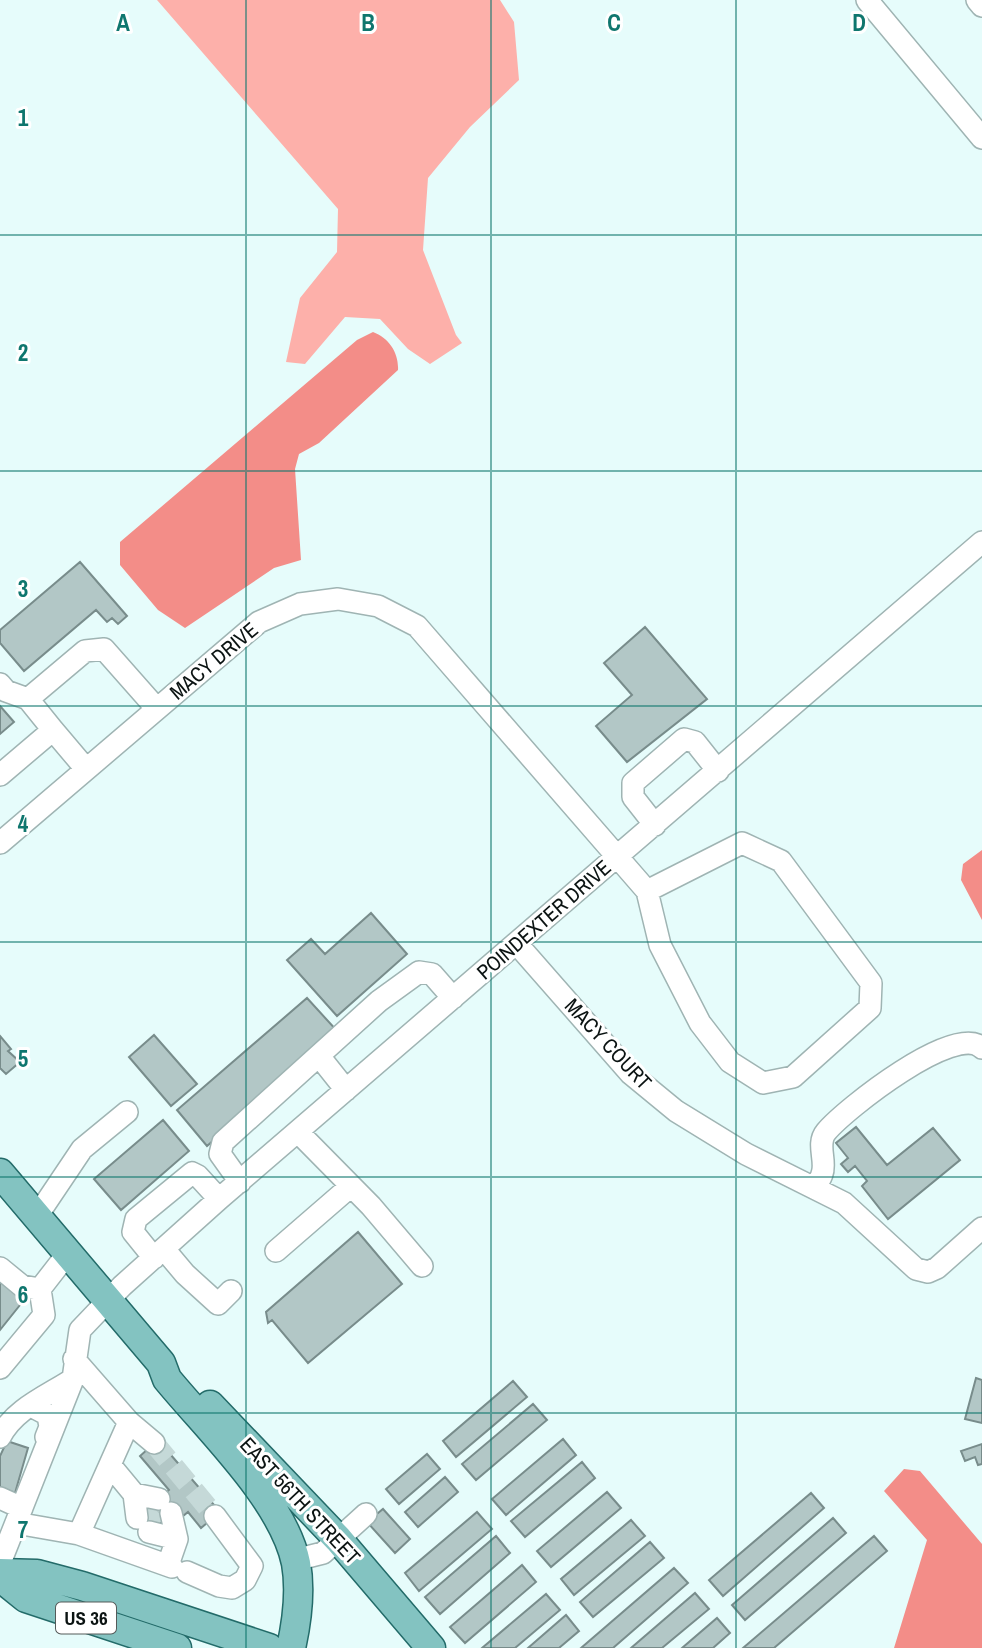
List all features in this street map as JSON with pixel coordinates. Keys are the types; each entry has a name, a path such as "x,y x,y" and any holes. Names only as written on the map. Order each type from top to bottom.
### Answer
{"main road":[{"name":"EAST 56TH STREET","path":"0,1173 161,1363 167,1379 277,1514 295,1560 299,1585 290,1648"},
{"name":"EAST 56TH STREET","path":"161,1363 177,1369 338,1539 431,1648"},
{"name":"US 36","path":"0,1575 26,1598 177,1648"},
{"name":"US 36","path":"0,1575 48,1577 269,1648"}],"street":[{"path":"867,0 982,138"},
{"path":"977,0 982,6"},
{"name":"POINDEXTER DRIVE","path":"21,1510 74,1369 80,1330 108,1300 219,1199 982,541"},
{"name":"MACY DRIVE","path":"0,843 259,622 317,599 348,600 378,606 417,626 647,891"},
{"path":"28,699 85,652 104,649 157,709"},
{"path":"0,684 6,691 28,699 86,769"},
{"path":"0,775 53,730"},
{"path":"654,825 633,797 633,783 684,739 695,742 718,771"},
{"path":"743,843 781,861 871,983 870,1008 793,1077 763,1083 730,1062 700,1023 660,944 647,891 743,843"},
{"name":"MACY COURT","path":"517,944 631,1074 676,1111 746,1154 854,1210 916,1269 928,1272 937,1268 982,1228"},
{"path":"240,1181 220,1154 220,1147 379,1001 419,972 432,974 453,998"},
{"path":"814,1188 823,1173 821,1144 824,1133 925,1057 958,1043 970,1042 982,1048"},
{"path":"319,1056 346,1090"},
{"path":"37,1216 61,1185 82,1149 127,1112"},
{"path":"298,1132 351,1186 422,1266"},
{"path":"219,1199 192,1173 136,1219 132,1232 218,1304 231,1291"},
{"path":"275,1251 351,1186"},
{"path":"0,1368 44,1315 40,1289 68,1253"},
{"path":"0,1268 22,1286 40,1289"},
{"path":"0,1437 8,1422 74,1369 154,1443"},
{"path":"0,1563 21,1510 23,1488 50,1420 45,1412 31,1406"},
{"path":"79,1534 129,1422"},
{"path":"110,1465 177,1539 175,1568"},
{"path":"0,1498 21,1510 79,1534 219,1586 232,1588 249,1574 253,1566 245,1552 215,1516"},
{"path":"295,1560 323,1553 366,1514"}],"shaded area":[{"path":"157,0 500,0 514,22 519,80 470,127 428,178 423,250 456,335 462,343 430,364 408,349 380,319 345,317 305,364 286,362 300,298 337,252 338,209"},
{"path":"373,332 384,338 392,347 398,370 319,443 299,454 295,469 301,560 274,568 185,628 158,610 120,565 120,542 357,340"},
{"path":"982,850 982,920 961,880 963,864"},
{"path":"904,1469 920,1471 982,1544 982,1648 894,1648 927,1540 884,1491"}],"building":[{"path":"80,562 127,616 118,624 112,618 107,622 96,610 24,671 0,643 0,630"},
{"path":"645,627 707,699 627,762 596,726 632,695 604,663"},
{"path":"0,706 14,722 0,734"},
{"path":"371,913 407,954 337,1016 287,960 311,939 325,954"},
{"path":"307,998 338,1032 207,1146 177,1110"},
{"path":"154,1035 197,1084 171,1106 129,1057"},
{"path":"0,1036 11,1049 8,1051 20,1062 6,1074 0,1068"},
{"path":"163,1120 189,1151 121,1210 94,1179"},
{"path":"856,1127 887,1165 933,1128 960,1160 888,1219 862,1186 867,1181 855,1166 848,1172 841,1164 848,1158 836,1143"},
{"path":"358,1232 402,1284 308,1363 272,1320 268,1323 266,1312"},
{"path":"0,1281 24,1300 0,1330"},
{"path":"976,1378 982,1380 982,1423 965,1419"},
{"path":"513,1381 527,1397 456,1457 443,1441"},
{"path":"533,1404 547,1420 476,1480 462,1464"},
{"path":"563,1439 576,1455 506,1515 492,1499"},
{"path":"158,1440 220,1512 201,1528 188,1512 183,1516 177,1509 144,1536 132,1522 169,1490 140,1456"},
{"path":"7,1441 28,1448 15,1493 0,1487 0,1456"},
{"path":"982,1444 982,1464 978,1465 975,1457 965,1461 961,1451"},
{"path":"427,1454 440,1469 399,1504 386,1489"},
{"path":"582,1462 595,1478 525,1537 511,1521"},
{"path":"445,1477 458,1492 418,1527 405,1512"},
{"path":"607,1492 621,1508 551,1567 537,1551"},
{"path":"811,1493 824,1508 723,1596 709,1580"},
{"path":"383,1509 410,1539 395,1553 367,1522"},
{"path":"477,1512 492,1529 419,1591 405,1573"},
{"path":"833,1518 846,1533 745,1620 732,1605"},
{"path":"631,1520 645,1536 574,1595 561,1579"},
{"path":"496,1536 510,1553 440,1614 425,1597"},
{"path":"874,1536 887,1551 774,1648 743,1648"},
{"path":"650,1542 664,1558 593,1617 580,1602"},
{"path":"522,1565 536,1582 465,1643 450,1627"},
{"path":"674,1568 688,1583 613,1648 581,1648"},
{"path":"695,1593 709,1609 662,1648 631,1648"},
{"path":"546,1594 560,1610 515,1648 482,1648"},
{"path":"566,1615 579,1631 559,1648 528,1648"},
{"path":"717,1618 730,1633 713,1648 682,1648"}],"tunnel":[{"path":"154,1443 215,1516"},
{"path":"144,1512 156,1526"}]}
